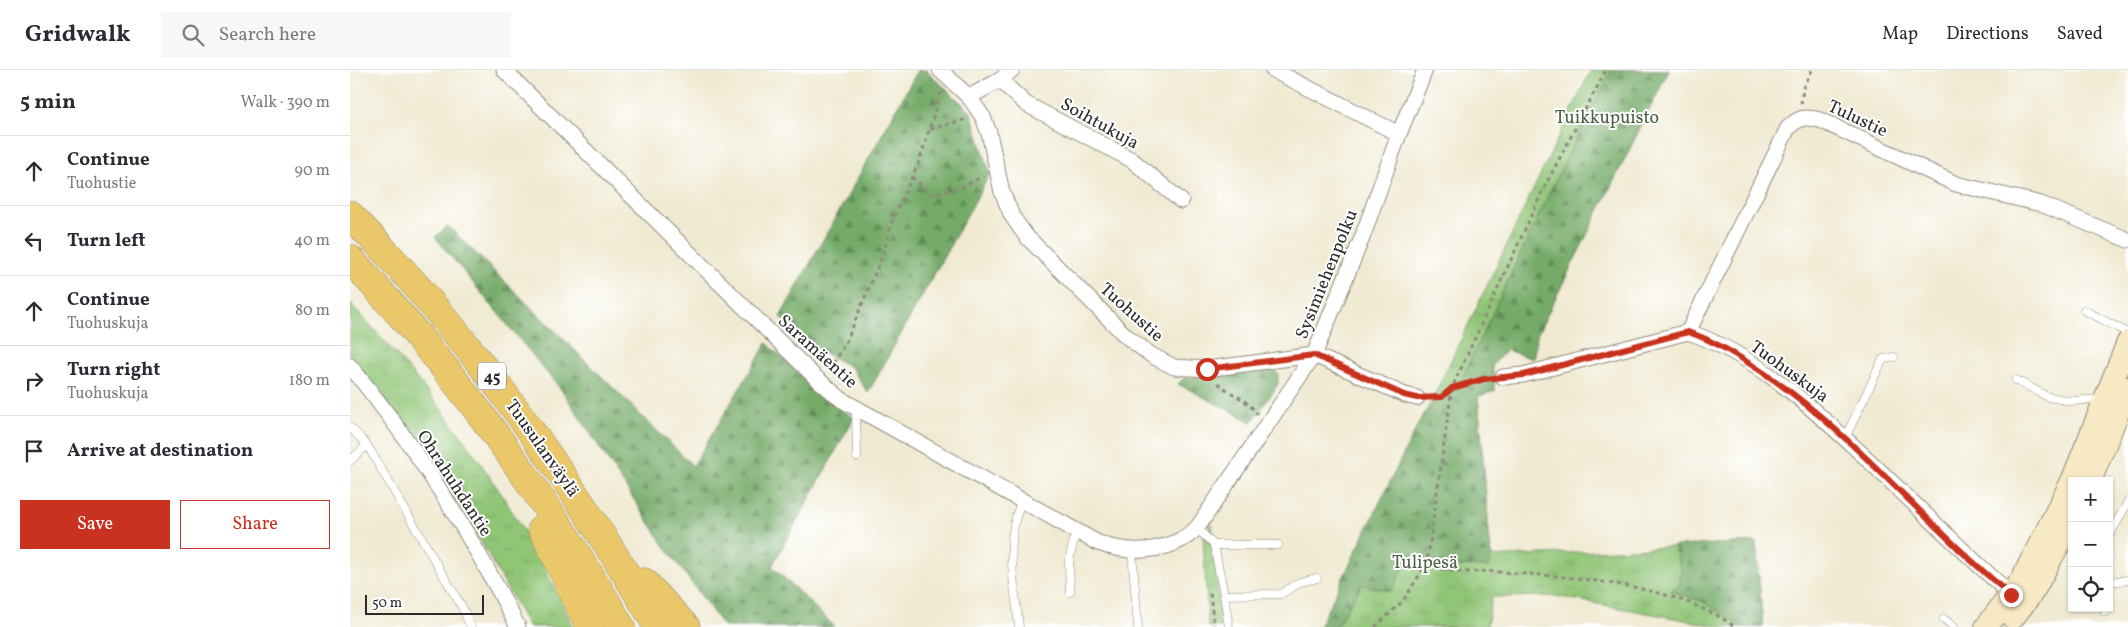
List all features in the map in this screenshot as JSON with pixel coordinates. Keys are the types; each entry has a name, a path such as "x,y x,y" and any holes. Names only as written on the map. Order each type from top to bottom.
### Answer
{"highway":[{"name":"Tuusulanväylä","path":"350,214 410,277 506,394 573,489 658,627"},
{"name":"Tuusulanväylä","path":"350,259 386,297 480,412 547,507 621,627"},
{"path":"480,412 560,563 590,627"},
{"path":"614,553 686,627"}],"main road":[{"path":"2074,477 2128,342"},
{"path":"2092,477 2128,388"},
{"path":"2006,627 2068,490"},
{"path":"1986,627 2017,600 2034,590 2071,522"}],"street":[{"name":"Saramäentie","path":"504,70 821,382 842,400 1076,531 1113,549 1132,551 1175,544"},
{"path":"1273,70 1399,134"},
{"name":"Sysimiehenpolku","path":"1175,544 1197,528 1314,355 1362,238 1399,134 1425,70"},
{"name":"Tuohustie","path":"943,73 970,97 982,117 989,132 1002,192 1012,216 1026,236 1126,336 1151,355 1174,367 1207,369 1314,355"},
{"path":"970,97 1006,75"},
{"name":"Soihtukuja","path":"1006,75 1026,104 1132,160 1181,201"},
{"name":"Tulustie","path":"1688,332 1788,128 1796,120 1807,116 1820,120 1956,184 2041,204 2128,240"},
{"path":"1503,377 1524,375 1688,332"},
{"name":"Tuohuskuja","path":"1688,332 1704,337 1764,374 1823,418 2017,600"},
{"path":"1314,355 1404,395 1417,398"},
{"name":"Ohrahuhdantie","path":"350,366 428,472 498,587 518,627"}],"lane":[{"path":"2084,310 2128,333"},
{"path":"1845,438 1883,358 1894,357"},
{"path":"2016,380 2048,396 2071,402 2106,399"},
{"path":"856,408 858,457"},
{"path":"350,427 368,445 472,627"},
{"path":"350,461 368,445"},
{"path":"1019,627 1011,547 1016,514 1022,501"},
{"path":"2113,529 2128,502"},
{"path":"1197,528 1214,545 1229,627"},
{"path":"1070,592 1069,561 1076,531"},
{"path":"1214,545 1278,545"},
{"path":"1132,551 1138,627"},
{"path":"1224,595 1281,594 1300,582 1317,578"},
{"path":"2113,582 2128,580"},
{"path":"1944,619 1954,627"}],"path":[{"path":"1375,627 1402,601 1427,563 1452,388 1544,188 1606,70"},
{"path":"1807,116 1800,102 1803,88 1812,70"},
{"path":"821,382 848,338 883,254 893,218 919,162 930,129 943,73"},
{"path":"930,129 953,121 982,117"},
{"path":"912,177 931,194 964,186 997,169"},
{"path":"1207,369 1229,392 1252,405 1260,419"},
{"path":"1417,398 1442,397 1452,388 1484,379 1503,377"},
{"path":"1427,563 1440,570 1456,572 1492,571 1581,578 1668,595 1704,608 1735,627"},
{"path":"1211,595 1214,627"}],"green space":[{"path":"918,70 926,70 971,112 990,174 868,393 851,367 821,351 780,317"},
{"name":"Tulipesä","path":"1591,70 1669,70 1537,335 1533,359 1507,350 1492,365 1495,391 1478,396 1491,557 1756,542 1763,627 1722,627 1556,596 1492,597 1487,627 1319,627 1441,381"},
{"name":"Tuikkupuisto","path":"1611,70 1669,70 1537,335 1533,359 1507,350 1492,365 1495,391 1478,396 1491,557 1489,567 1445,566 1432,558 1412,555 1391,591 1362,585 1336,627 1319,627 1423,414 1462,378 1551,189"},
{"path":"448,226 693,466 767,343 819,392 854,418 772,566 835,627 724,627 666,548 563,392 435,237"},
{"path":"350,303 415,377 475,456 529,539 573,627 529,627 470,522 425,452 350,355"},
{"path":"1273,368 1278,375 1278,384 1252,422 1178,384 1184,378"},
{"path":"1212,524 1221,627 1208,627 1203,536"},
{"path":"1756,542 1763,627 1742,627 1704,602 1671,591 1680,583 1681,570 1674,546"}],"route":[{"path":"1207,369 1314,355 1404,395 1417,398 1442,397 1452,388 1484,379 1524,375 1688,332 1704,337 1743,359 1785,388 1823,418 2011,595"}]}
